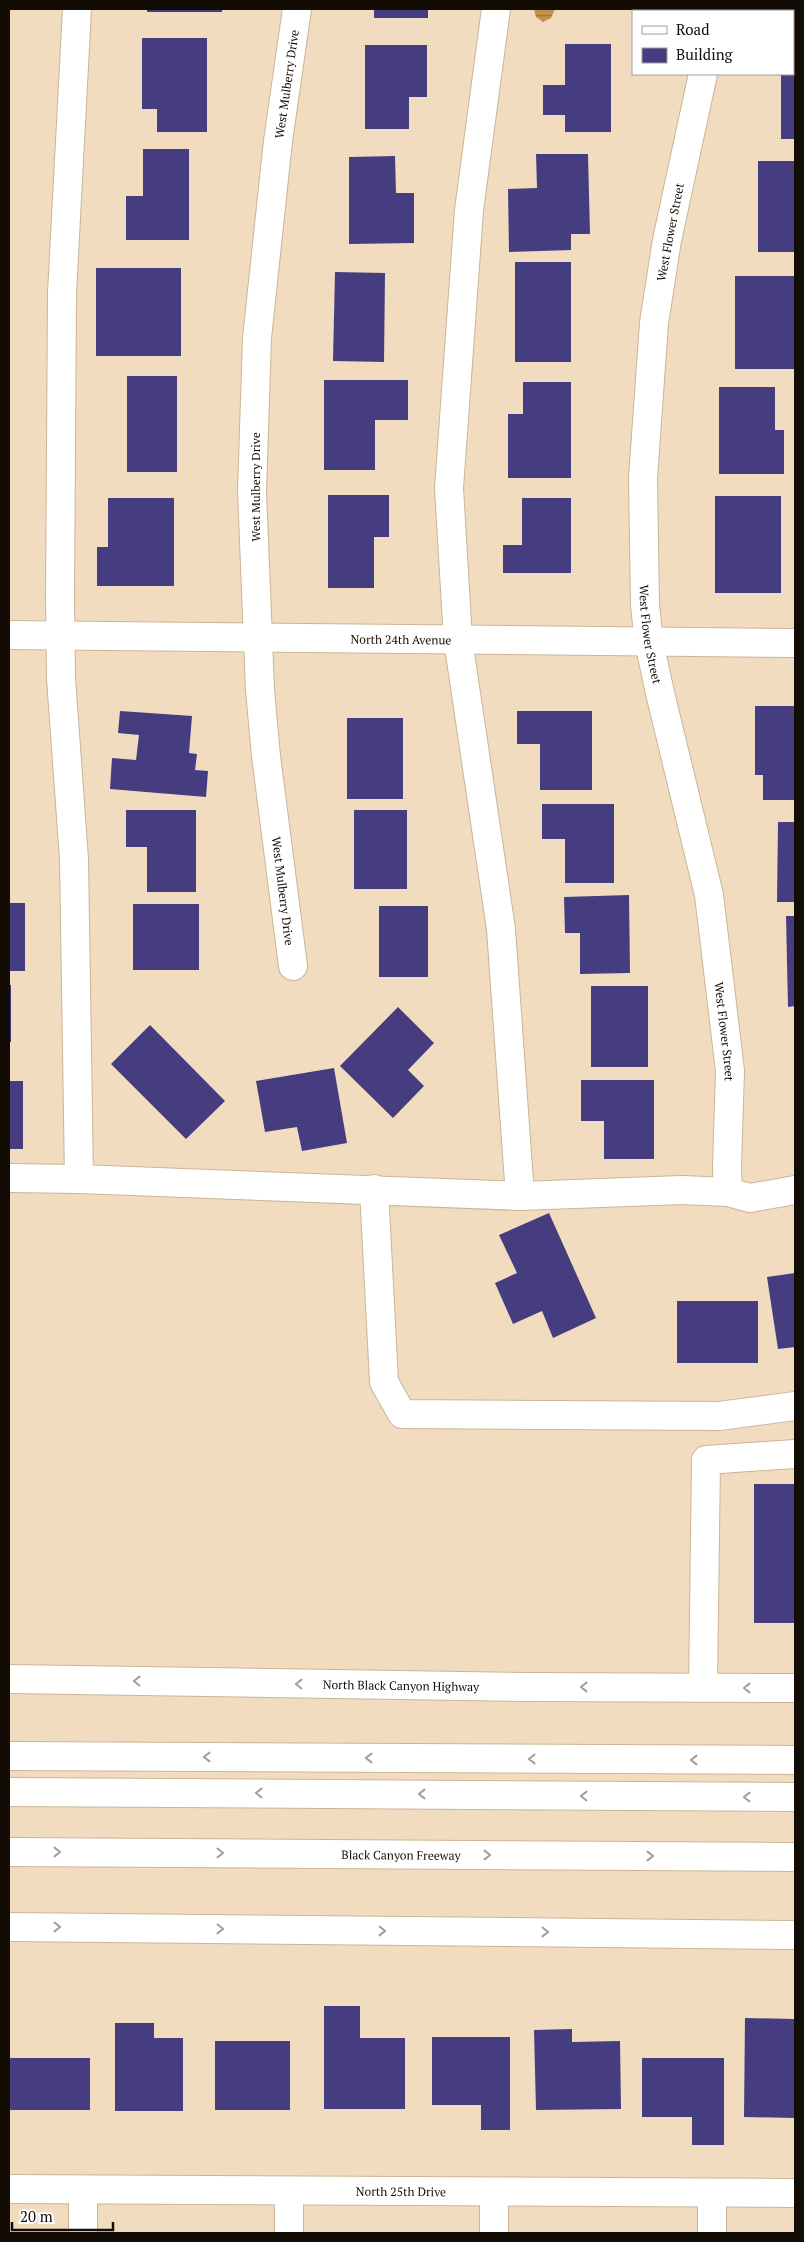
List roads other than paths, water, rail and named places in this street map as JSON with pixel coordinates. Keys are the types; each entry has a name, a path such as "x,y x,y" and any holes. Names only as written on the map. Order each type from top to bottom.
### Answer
{"main road":[{"path":"77,9 62,293 60,635 61,678 74,859 79,1179"},
{"name":"West Mulberry Drive","path":"293,966 266,756 252,491 257,338 278,141 297,9"},
{"path":"496,9 468,210 449,488 458,640 501,929 520,1196"},
{"name":"West Flower Street","path":"702,75 667,240 654,323 643,478 646,605 649,642 709,895 730,1071 728,1192"},
{"name":"North 24th Avenue","path":"9,635 795,643"},
{"path":"9,1178 520,1196 682,1190 728,1192 750,1198 795,1190"},
{"path":"374,1190 384,1382 402,1414 719,1416 795,1406"},
{"path":"703,1688 706,1460 795,1454"},
{"name":"North Black Canyon Highway","path":"9,1679 530,1687 795,1688"},
{"path":"9,1756 795,1760"},
{"path":"9,1792 795,1797"},
{"name":"Black Canyon Freeway","path":"9,1852 795,1857"},
{"path":"9,1926 795,1935"},
{"name":"North 25th Drive","path":"9,2190 795,2194"},
{"path":"83,2190 83,2233"},
{"path":"289,2191 289,2233"},
{"path":"494,2192 494,2233"},
{"path":"712,2194 712,2233"}]}
